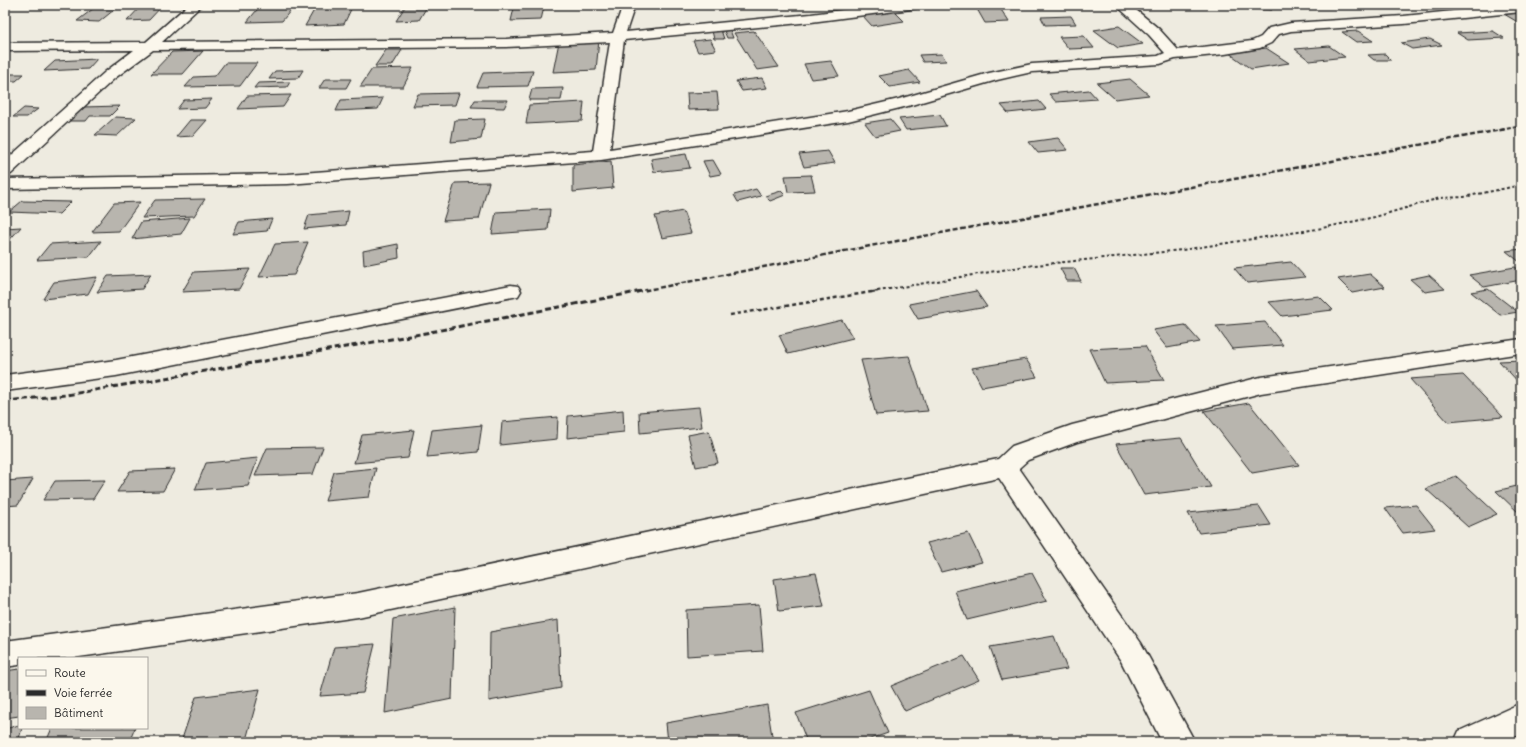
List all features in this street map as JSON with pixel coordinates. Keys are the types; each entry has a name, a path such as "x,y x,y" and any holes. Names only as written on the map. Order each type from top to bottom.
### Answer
{"street":[{"path":"5,170 110,75 149,46 196,5"},
{"path":"601,155 618,37 629,5"},
{"path":"5,47 506,43 618,37 811,18 911,5"},
{"path":"1122,5 1154,32 1172,52 1173,56"},
{"path":"1474,5 1486,12"},
{"path":"5,184 288,179 601,155 848,116 903,103 994,76 1032,68 1160,60 1173,56 1255,45 1266,40 1274,32 1322,24 1404,20 1521,8"},
{"path":"5,383 116,368 511,291"},
{"path":"5,654 358,605 1005,467 1020,454 1072,434 1261,386 1521,346"},
{"path":"1005,467 1132,652 1179,742"},
{"path":"1470,742 1521,718"}],"path":[{"path":"730,316 1026,266 1182,250 1317,229 1375,217 1440,198 1464,197 1521,185"}],"building":[{"path":"98,5 120,5 99,22 77,21"},
{"path":"142,5 163,5 149,20 127,21"},
{"path":"261,5 295,5 282,21 247,22"},
{"path":"317,5 353,5 344,24 305,26"},
{"path":"406,5 428,5 419,20 396,21"},
{"path":"1237,5 1268,5 1272,10 1241,9"},
{"path":"1280,5 1318,5 1321,7 1282,7"},
{"path":"544,7 541,20 511,21 514,8"},
{"path":"1000,8 1009,22 985,23 977,9"},
{"path":"894,11 904,21 872,26 862,15"},
{"path":"1521,13 1521,24 1504,14"},
{"path":"1071,16 1076,24 1045,25 1041,17"},
{"path":"1119,26 1143,44 1118,48 1094,30"},
{"path":"721,30 724,39 714,39 712,31"},
{"path":"730,30 733,38 727,38 724,31"},
{"path":"754,31 779,67 757,70 734,33"},
{"path":"1358,31 1373,41 1356,42 1342,32"},
{"path":"1493,31 1504,38 1468,40 1457,33"},
{"path":"1084,36 1094,48 1069,49 1059,37"},
{"path":"710,39 716,50 698,52 693,41"},
{"path":"1430,39 1442,45 1412,49 1401,43"},
{"path":"599,40 596,70 553,72 559,42"},
{"path":"1329,46 1345,57 1310,61 1295,49"},
{"path":"1266,48 1289,63 1251,69 1229,53"},
{"path":"386,50 402,50 392,66 375,66"},
{"path":"203,51 183,74 151,74 172,52"},
{"path":"942,54 946,61 923,62 919,55"},
{"path":"1385,54 1391,60 1374,60 1368,55"},
{"path":"97,59 88,69 44,71 55,61"},
{"path":"831,61 839,76 811,79 804,64"},
{"path":"225,63 257,63 240,86 185,87 194,77 215,76"},
{"path":"413,68 403,87 360,87 372,69"},
{"path":"303,70 298,78 269,79 275,71"},
{"path":"909,70 920,82 890,87 879,76"},
{"path":"533,71 528,86 477,87 483,73"},
{"path":"8,74 24,74 16,81 5,81 5,77"},
{"path":"762,78 767,88 742,91 736,81"},
{"path":"325,79 351,79 346,88 319,88"},
{"path":"1130,79 1149,95 1115,99 1097,83"},
{"path":"290,82 287,87 254,88 258,83"},
{"path":"563,88 561,100 529,100 532,89"},
{"path":"1089,90 1097,99 1056,102 1049,94"},
{"path":"717,92 719,109 688,110 687,93"},
{"path":"459,93 455,105 413,106 418,94"},
{"path":"291,95 283,107 238,109 247,96"},
{"path":"383,98 378,109 336,111 341,100"},
{"path":"212,99 205,108 177,109 184,100"},
{"path":"475,100 508,100 504,108 471,107"},
{"path":"1039,101 1046,109 1008,113 1001,105"},
{"path":"584,102 582,121 526,124 529,105"},
{"path":"120,106 110,116 90,116 86,121 68,121 83,107"},
{"path":"24,108 38,109 27,117 13,117"},
{"path":"940,115 946,126 906,130 899,119"},
{"path":"115,117 136,118 117,136 95,135"},
{"path":"485,119 481,139 451,142 455,120"},
{"path":"890,119 900,131 875,136 865,123"},
{"path":"190,120 207,120 193,136 176,137"},
{"path":"1058,138 1068,150 1038,153 1029,142"},
{"path":"828,151 835,163 804,167 799,154"},
{"path":"686,154 690,168 654,172 651,159"},
{"path":"713,160 721,174 710,176 703,161"},
{"path":"611,161 613,188 573,192 573,165"},
{"path":"811,175 815,191 788,192 785,176"},
{"path":"489,182 479,219 443,221 455,183"},
{"path":"756,189 761,196 738,202 734,195"},
{"path":"781,191 785,195 770,201 765,196"},
{"path":"205,199 194,216 142,218 155,200"},
{"path":"22,201 71,202 59,214 9,212"},
{"path":"140,202 119,231 92,232 114,203"},
{"path":"550,209 548,230 492,234 496,212"},
{"path":"349,211 346,225 304,229 309,215"},
{"path":"683,211 691,233 662,238 655,216"},
{"path":"190,218 181,234 132,239 141,222"},
{"path":"272,219 267,231 233,234 239,222"},
{"path":"21,227 6,244 5,244 5,228"},
{"path":"101,241 89,257 37,260 50,244"},
{"path":"308,242 294,275 259,277 275,244"},
{"path":"398,244 399,258 364,265 363,251"},
{"path":"1521,249 1521,263 1506,251"},
{"path":"1291,262 1305,277 1247,283 1234,268"},
{"path":"1515,267 1521,271 1521,280 1484,287 1469,275"},
{"path":"1060,268 1074,268 1081,281 1067,281"},
{"path":"250,269 239,289 182,292 194,272"},
{"path":"151,274 142,289 97,292 108,276"},
{"path":"1370,274 1385,287 1352,293 1338,279"},
{"path":"1429,275 1445,289 1425,292 1410,279"},
{"path":"97,277 88,294 43,299 54,282"},
{"path":"1488,289 1518,312 1500,315 1471,292"},
{"path":"976,291 987,307 918,319 909,304"},
{"path":"1319,296 1333,310 1282,316 1269,302"},
{"path":"842,320 853,338 788,354 779,335"},
{"path":"1265,322 1283,345 1232,349 1216,326"},
{"path":"1185,325 1200,342 1167,348 1153,330"},
{"path":"1145,346 1164,380 1105,383 1089,349"},
{"path":"909,356 928,411 876,415 861,360"},
{"path":"1026,359 1037,377 982,387 972,368"},
{"path":"1521,360 1521,385 1499,361"},
{"path":"1463,375 1503,417 1448,422 1410,379"},
{"path":"1249,403 1299,465 1252,473 1204,411"},
{"path":"699,407 702,427 640,433 639,412"},
{"path":"623,410 624,432 567,438 568,416"},
{"path":"558,417 557,439 500,445 502,422"},
{"path":"482,425 478,452 427,457 432,430"},
{"path":"414,430 408,458 354,463 362,435"},
{"path":"709,431 718,463 696,467 688,435"},
{"path":"1181,438 1211,487 1144,495 1116,444"},
{"path":"323,447 313,474 255,476 267,448"},
{"path":"258,458 248,486 195,490 206,463"},
{"path":"376,468 369,497 325,501 334,472"},
{"path":"175,469 163,491 117,492 130,471"},
{"path":"1456,476 1497,514 1468,527 1426,489"},
{"path":"33,479 18,505 5,506 5,481"},
{"path":"105,480 93,499 43,500 55,481"},
{"path":"1521,485 1521,515 1496,491"},
{"path":"1416,505 1435,529 1403,533 1385,508"},
{"path":"1259,506 1271,525 1199,533 1188,513"},
{"path":"968,533 982,562 941,572 927,543"},
{"path":"816,573 824,606 779,611 774,579"},
{"path":"1032,573 1047,601 967,620 955,591"},
{"path":"759,605 763,651 687,656 686,610"},
{"path":"455,607 452,699 385,713 393,619"},
{"path":"558,620 561,688 489,701 490,632"},
{"path":"1054,636 1067,669 1002,680 990,647"},
{"path":"375,644 363,693 320,696 334,647"},
{"path":"964,656 979,680 905,711 891,686"},
{"path":"18,669 18,716 5,718 5,671"},
{"path":"260,689 246,740 229,742 181,742 196,697"},
{"path":"869,690 888,733 862,742 807,742 796,713"},
{"path":"767,705 773,742 668,742 666,723"},
{"path":"18,725 18,729 22,729 18,742 5,742 5,729"},
{"path":"52,729 135,729 129,742 46,742"}],"railway":[{"path":"1506,129 1521,126"},
{"path":"637,292 870,246 1506,129"},
{"path":"1501,130 1506,129"},
{"path":"5,401 66,395 415,335 642,291"}]}
